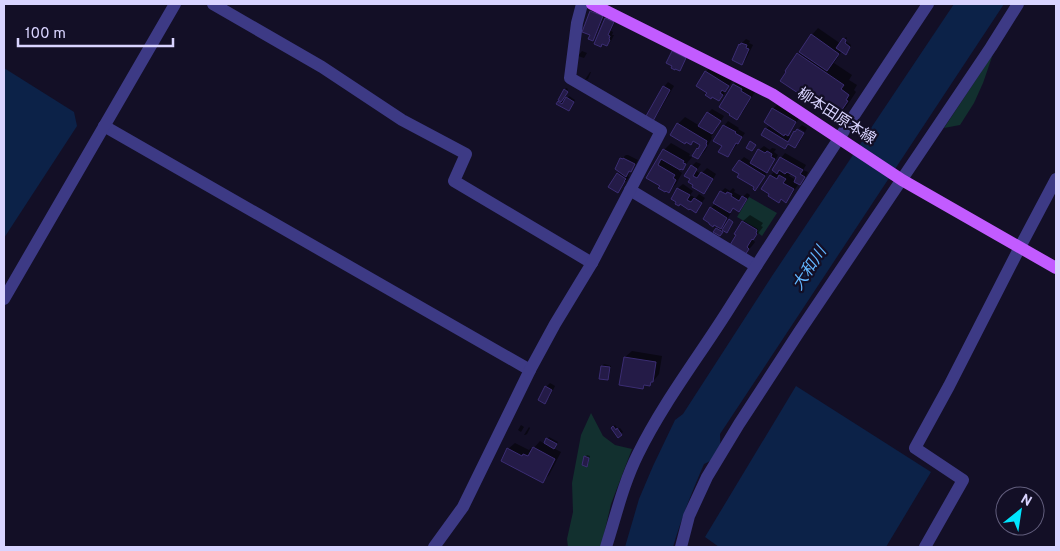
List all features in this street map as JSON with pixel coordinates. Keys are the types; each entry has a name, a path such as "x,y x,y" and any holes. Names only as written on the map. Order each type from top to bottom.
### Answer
{"main road":[{"name":"柳本田原本線","path":"592,4 772,94 901,178 1056,268"}],"street":[{"path":"4,299 175,4"},
{"path":"213,4 322,67 402,120 466,154 454,181 592,263"},
{"path":"434,547 463,507 530,370 592,263 661,131 570,78 577,23 582,4"},
{"path":"606,547 627,479 638,454 673,393 732,306 756,266 928,4"},
{"path":"681,547 689,516 707,477 730,439 799,332 1018,4"},
{"path":"104,126 530,370"},
{"path":"925,547 963,480 915,448 950,386 1056,178"},
{"path":"630,190 756,266"}],"green space":[{"path":"993,54 974,103 960,125 944,128"},
{"path":"749,197 777,213 762,236 757,232 758,229 737,217"},
{"path":"591,413 603,436 615,445 632,449 611,504 601,547 568,547 567,539 573,512 572,483 581,435"}],"water":[{"name":"大和川","path":"954,4 1004,4 720,434 720,449 713,459 704,464 673,547 625,547 639,499 675,420 683,414 772,276"},
{"path":"4,68 74,112 77,126 4,238"},
{"path":"796,386 931,472 886,547 719,547 705,537"}],"building":[{"path":"590,11 603,16 593,41 588,39 590,35 582,32"},
{"path":"605,18 614,22 608,35 610,40 607,46 602,44 601,47 594,44"},
{"path":"811,34 839,54 827,71 799,52"},
{"path":"843,38 850,47 846,55 836,48"},
{"path":"741,43 747,45 746,48 749,49 742,65 732,60"},
{"path":"672,51 686,58 680,71 671,68 672,66 666,63"},
{"path":"797,53 844,85 841,89 849,95 846,100 848,101 837,117 780,81"},
{"path":"705,71 729,86 725,92 722,90 720,93 723,95 719,101 712,97 711,99 705,95 707,93 696,86"},
{"path":"733,84 751,97 737,120 719,107"},
{"path":"663,86 670,90 653,121 646,116"},
{"path":"564,89 568,92 561,102 558,100"},
{"path":"566,97 574,102 569,111 556,104 558,101 562,104"},
{"path":"772,108 796,122 788,136 785,134 784,136 764,122"},
{"path":"707,112 721,121 712,134 698,126"},
{"path":"677,123 707,141 707,145 698,159 692,156 700,145 693,141 691,145 686,142 685,144 670,135"},
{"path":"723,125 742,137 728,157 718,152 722,146 713,141"},
{"path":"765,128 788,142 797,129 804,133 795,148 788,144 785,149 761,135"},
{"path":"750,141 756,145 752,151 746,148"},
{"path":"663,149 686,164 683,170 680,170 661,159 658,165 675,175 673,178 676,180 669,193 658,188 660,186 646,178"},
{"path":"758,149 765,153 767,151 775,159 767,173 750,163"},
{"path":"780,157 803,170 800,174 805,177 800,185 794,182 796,177 787,172 785,174 779,170 777,174 772,170"},
{"path":"620,158 635,164 626,177 615,169"},
{"path":"739,160 765,176 755,191 754,187 737,177 739,174 732,170"},
{"path":"691,165 697,169 693,176 697,178 701,172 713,179 704,194 692,187 693,185 688,182 690,179 684,176"},
{"path":"617,173 626,179 618,193 608,187"},
{"path":"770,175 777,179 779,175 786,179 783,183 794,189 786,203 781,199 779,203 761,189"},
{"path":"677,188 690,195 687,200 691,202 694,198 702,203 696,213 680,204 679,206 675,204 676,202 671,199"},
{"path":"720,191 732,194 731,196 739,201 742,196 747,199 739,212 733,208 730,213 713,203"},
{"path":"710,207 727,218 721,229 714,225 713,227 703,219"},
{"path":"729,219 733,222 727,233 722,230"},
{"path":"742,221 757,230 757,234 747,247 749,249 745,255 730,245"},
{"path":"716,228 723,232 720,236 713,232"},
{"path":"624,357 656,362 653,382 651,382 650,386 644,385 643,389 619,385"},
{"path":"601,366 610,367 608,380 599,379"},
{"path":"545,386 552,390 545,404 538,400"},
{"path":"613,426 622,435 618,438 611,428"},
{"path":"546,438 557,444 554,449 544,443"},
{"path":"533,447 555,459 543,483 501,461 507,448 522,456 523,454 528,456"},
{"path":"584,456 589,458 587,467 582,465"}]}
